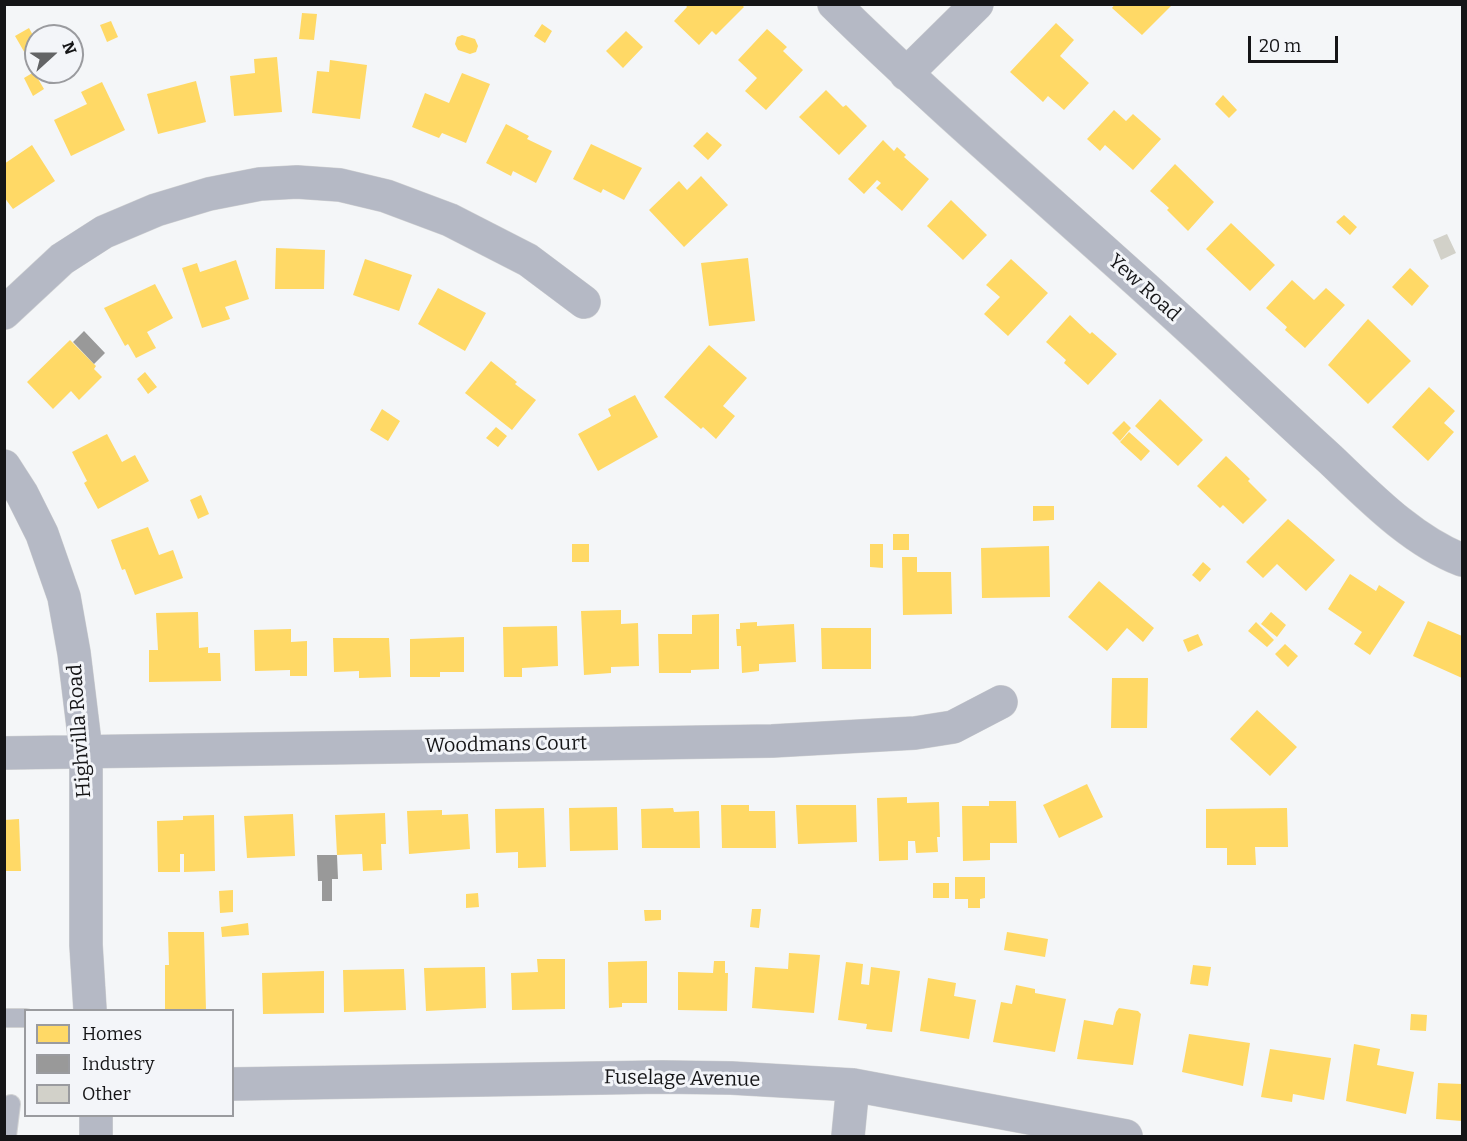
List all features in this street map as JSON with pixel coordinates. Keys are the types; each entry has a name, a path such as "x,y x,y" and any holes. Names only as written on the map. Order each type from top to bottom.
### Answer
{"street":[{"name":"Yew Road","path":"834,4 906,74 1188,327 1377,503 1448,555 1462,560"},
{"path":"906,74 977,4"},
{"path":"4,313 62,259 104,231 156,210 209,194 260,184 297,182 340,185 386,196 450,220 528,260 584,302"},
{"name":"Highvilla Road","path":"4,466 22,494 42,534 64,597 74,653 86,751 86,945 90,1009"},
{"name":"Woodmans Court","path":"4,753 760,742 865,737 953,727 1001,702"},
{"name":"Fuselage Avenue","path":"234,1084 662,1077 731,1078 854,1085 1126,1137"},
{"path":"848,1137 854,1085"},
{"path":"96,1117 96,1137"}],"lane":[{"path":"4,1018 24,1017"},
{"path":"7,1137 14,1103"}],"building: Homes":[{"path":"685,4 741,4 744,7 716,35 712,31 699,45 674,21 687,7"},
{"path":"1115,4 1173,4 1142,35 1112,8"},
{"path":"302,13 317,14 314,40 299,39"},
{"path":"111,21 118,37 107,42 100,25"},
{"path":"1056,23 1074,40 1060,56 1089,83 1064,110 1048,96 1043,102 1010,72"},
{"path":"542,24 552,31 545,43 534,36"},
{"path":"767,29 787,47 783,51 803,70 766,110 745,91 757,78 738,60"},
{"path":"24,31 24,52 15,36"},
{"path":"626,31 643,47 623,68 606,51"},
{"path":"462,35 475,39 478,46 476,52 470,54 458,50 455,44 457,37"},
{"path":"277,57 282,112 234,116 230,76 255,73 254,59"},
{"path":"330,60 367,65 360,119 312,113 317,71 329,72"},
{"path":"462,73 490,84 466,143 442,133 439,138 412,127 425,93 449,103"},
{"path":"196,81 206,122 158,134 147,94"},
{"path":"102,82 125,130 71,156 54,120 87,104 81,92"},
{"path":"27,84 41,84 44,89 33,96"},
{"path":"826,90 843,107 846,105 867,126 839,155 799,117"},
{"path":"1223,95 1237,110 1229,118 1215,104"},
{"path":"1114,110 1126,121 1133,114 1161,139 1133,170 1105,145 1100,151 1087,139"},
{"path":"506,124 529,136 527,139 552,151 536,183 513,171 511,176 486,163"},
{"path":"707,132 722,145 708,160 693,146"},
{"path":"883,140 894,151 897,147 906,155 904,157 929,179 902,211 876,188 881,183 877,180 864,194 848,179"},
{"path":"591,144 642,168 624,200 603,189 601,193 573,179"},
{"path":"32,145 55,181 13,209 4,197 4,164"},
{"path":"1175,164 1214,202 1188,231 1167,210 1169,208 1150,191"},
{"path":"701,176 728,205 684,247 649,210 679,181 687,190"},
{"path":"951,200 987,235 963,260 927,226"},
{"path":"1344,215 1357,227 1350,235 1336,222"},
{"path":"1231,223 1275,265 1250,291 1206,249"},
{"path":"276,248 325,250 324,289 275,289"},
{"path":"748,258 755,321 709,326 701,263"},
{"path":"365,259 412,275 399,311 353,295"},
{"path":"1011,259 1048,293 1008,336 984,314 1000,297 986,285"},
{"path":"236,260 249,299 225,307 230,319 202,328 182,268 197,263 200,272"},
{"path":"1410,268 1429,286 1412,306 1392,287"},
{"path":"1292,280 1314,300 1326,288 1345,305 1305,348 1266,308"},
{"path":"155,284 173,318 147,332 156,348 136,358 128,344 125,346 104,308"},
{"path":"438,288 486,313 465,351 418,324"},
{"path":"1070,315 1090,334 1092,332 1117,354 1088,385 1046,342"},
{"path":"1368,319 1411,361 1368,404 1328,365"},
{"path":"70,340 96,366 94,369 102,377 79,400 71,391 53,409 27,382"},
{"path":"709,345 747,378 723,406 735,416 716,439 664,397"},
{"path":"491,361 536,400 512,430 465,393"},
{"path":"145,372 157,387 148,394 137,379"},
{"path":"1429,387 1455,411 1444,423 1454,432 1428,461 1392,427"},
{"path":"635,395 658,437 598,471 578,434 611,416 608,409"},
{"path":"1160,399 1203,440 1178,466 1135,426"},
{"path":"382,409 400,421 388,441 370,430"},
{"path":"1124,421 1131,428 1120,441 1112,433"},
{"path":"496,427 507,436 498,447 486,438"},
{"path":"1129,432 1150,451 1141,461 1120,442"},
{"path":"107,434 122,462 135,455 149,481 98,509 84,483 87,481 72,452"},
{"path":"1226,456 1250,479 1248,481 1267,500 1243,524 1223,505 1220,508 1197,486"},
{"path":"201,495 209,514 198,519 190,500"},
{"path":"1033,506 1054,506 1054,520 1033,521"},
{"path":"1288,519 1335,560 1306,591 1277,564 1263,578 1246,562"},
{"path":"148,527 159,555 173,550 183,578 135,595 125,569 122,570 111,540"},
{"path":"893,534 909,534 909,550 893,550"},
{"path":"572,544 589,544 589,562 572,562"},
{"path":"870,544 883,544 883,568 870,567"},
{"path":"1049,546 1050,597 982,598 981,548"},
{"path":"902,557 917,557 917,572 951,572 952,614 903,615"},
{"path":"1203,562 1211,569 1200,582 1192,575"},
{"path":"1350,574 1376,591 1379,585 1405,602 1370,655 1354,644 1362,632 1328,609"},
{"path":"1099,581 1154,628 1143,642 1127,628 1107,651 1068,617"},
{"path":"621,610 621,624 638,623 639,666 611,667 611,673 584,675 581,611"},
{"path":"198,612 199,648 208,647 208,653 220,653 221,681 149,682 149,650 158,650 156,613"},
{"path":"1271,612 1286,625 1277,637 1261,624"},
{"path":"719,614 719,669 691,670 691,673 659,673 658,634 692,634 692,615"},
{"path":"1428,621 1462,636 1462,678 1413,656"},
{"path":"757,622 757,626 794,624 796,662 759,664 759,671 742,673 741,646 737,646 736,629 740,629 740,623"},
{"path":"1256,622 1274,640 1267,647 1248,631"},
{"path":"557,626 558,666 522,668 522,677 504,677 503,627"},
{"path":"821,628 871,628 871,669 822,669"},
{"path":"291,629 291,642 307,641 307,676 290,676 290,670 255,671 254,630"},
{"path":"1198,634 1203,645 1188,652 1183,640"},
{"path":"464,637 464,672 440,672 440,677 410,677 410,639"},
{"path":"333,638 389,638 391,677 359,678 359,671 334,672"},
{"path":"1285,644 1298,656 1288,667 1275,654"},
{"path":"1112,678 1148,678 1147,728 1111,728"},
{"path":"1257,710 1297,747 1270,776 1230,739"},
{"path":"1087,784 1103,817 1059,838 1043,805"},
{"path":"907,797 907,803 939,802 938,852 916,853 915,841 908,841 908,860 879,861 877,798"},
{"path":"989,801 1016,801 1017,843 990,843 990,860 963,861 962,806 989,806"},
{"path":"721,805 749,805 749,811 775,811 776,848 722,848"},
{"path":"796,805 856,805 857,842 798,844"},
{"path":"617,807 618,850 570,851 569,808"},
{"path":"544,808 546,867 518,868 518,852 496,853 495,809"},
{"path":"673,808 674,812 699,811 700,848 642,848 641,809"},
{"path":"1287,808 1288,847 1255,847 1256,865 1227,865 1227,848 1206,848 1206,809"},
{"path":"442,810 442,815 468,814 470,849 409,854 407,811"},
{"path":"385,813 386,844 381,844 382,870 363,871 362,854 337,855 335,815"},
{"path":"293,814 295,856 247,858 244,816"},
{"path":"214,815 215,871 184,872 184,854 180,854 180,872 158,872 157,821 183,820 183,816"},
{"path":"19,819 21,871 4,871 4,820"},
{"path":"955,877 985,877 985,898 980,899 980,908 968,908 968,899 955,899"},
{"path":"933,883 949,883 949,898 933,898"},
{"path":"233,890 233,912 220,913 219,891"},
{"path":"478,893 479,907 466,908 466,894"},
{"path":"752,909 761,909 759,928 750,927"},
{"path":"644,910 661,910 661,920 645,921"},
{"path":"248,923 249,935 222,937 221,927"},
{"path":"168,932 204,932 206,1009 165,1009 165,965 169,965"},
{"path":"1007,932 1048,939 1045,957 1004,950"},
{"path":"789,953 820,955 814,1013 752,1008 755,967 788,969"},
{"path":"537,959 565,959 565,1009 512,1010 511,973 538,972"},
{"path":"647,961 647,1003 622,1003 622,1007 609,1008 608,962"},
{"path":"714,961 725,961 725,973 728,973 727,1011 678,1010 678,972 713,973"},
{"path":"846,962 863,964 861,984 869,985 871,967 900,971 892,1032 866,1029 867,1024 838,1020"},
{"path":"1193,965 1211,967 1208,986 1190,984"},
{"path":"485,967 486,1008 426,1011 424,968"},
{"path":"404,969 406,1010 344,1012 343,970"},
{"path":"324,971 324,1013 263,1014 262,973"},
{"path":"928,978 956,983 954,996 976,1000 969,1039 920,1031"},
{"path":"1016,985 1035,989 1035,993 1066,999 1055,1052 993,1042 1001,1002 1012,1004"},
{"path":"1119,1008 1138,1011 1141,1014 1133,1065 1077,1059 1084,1020 1113,1025"},
{"path":"1411,1014 1427,1015 1426,1031 1410,1030"},
{"path":"1189,1034 1250,1043 1243,1086 1182,1072"},
{"path":"1354,1044 1380,1049 1377,1065 1414,1072 1406,1114 1346,1101"},
{"path":"1270,1049 1331,1058 1324,1100 1293,1094 1292,1102 1261,1097"},
{"path":"1438,1083 1462,1084 1462,1121 1436,1119"}],"building: Industry":[{"path":"84,331 105,353 94,364 73,342"},
{"path":"317,855 337,855 338,879 332,879 332,901 322,901 322,881 318,881"}],"building: Other":[{"path":"1447,234 1456,253 1441,260 1433,240"}]}
